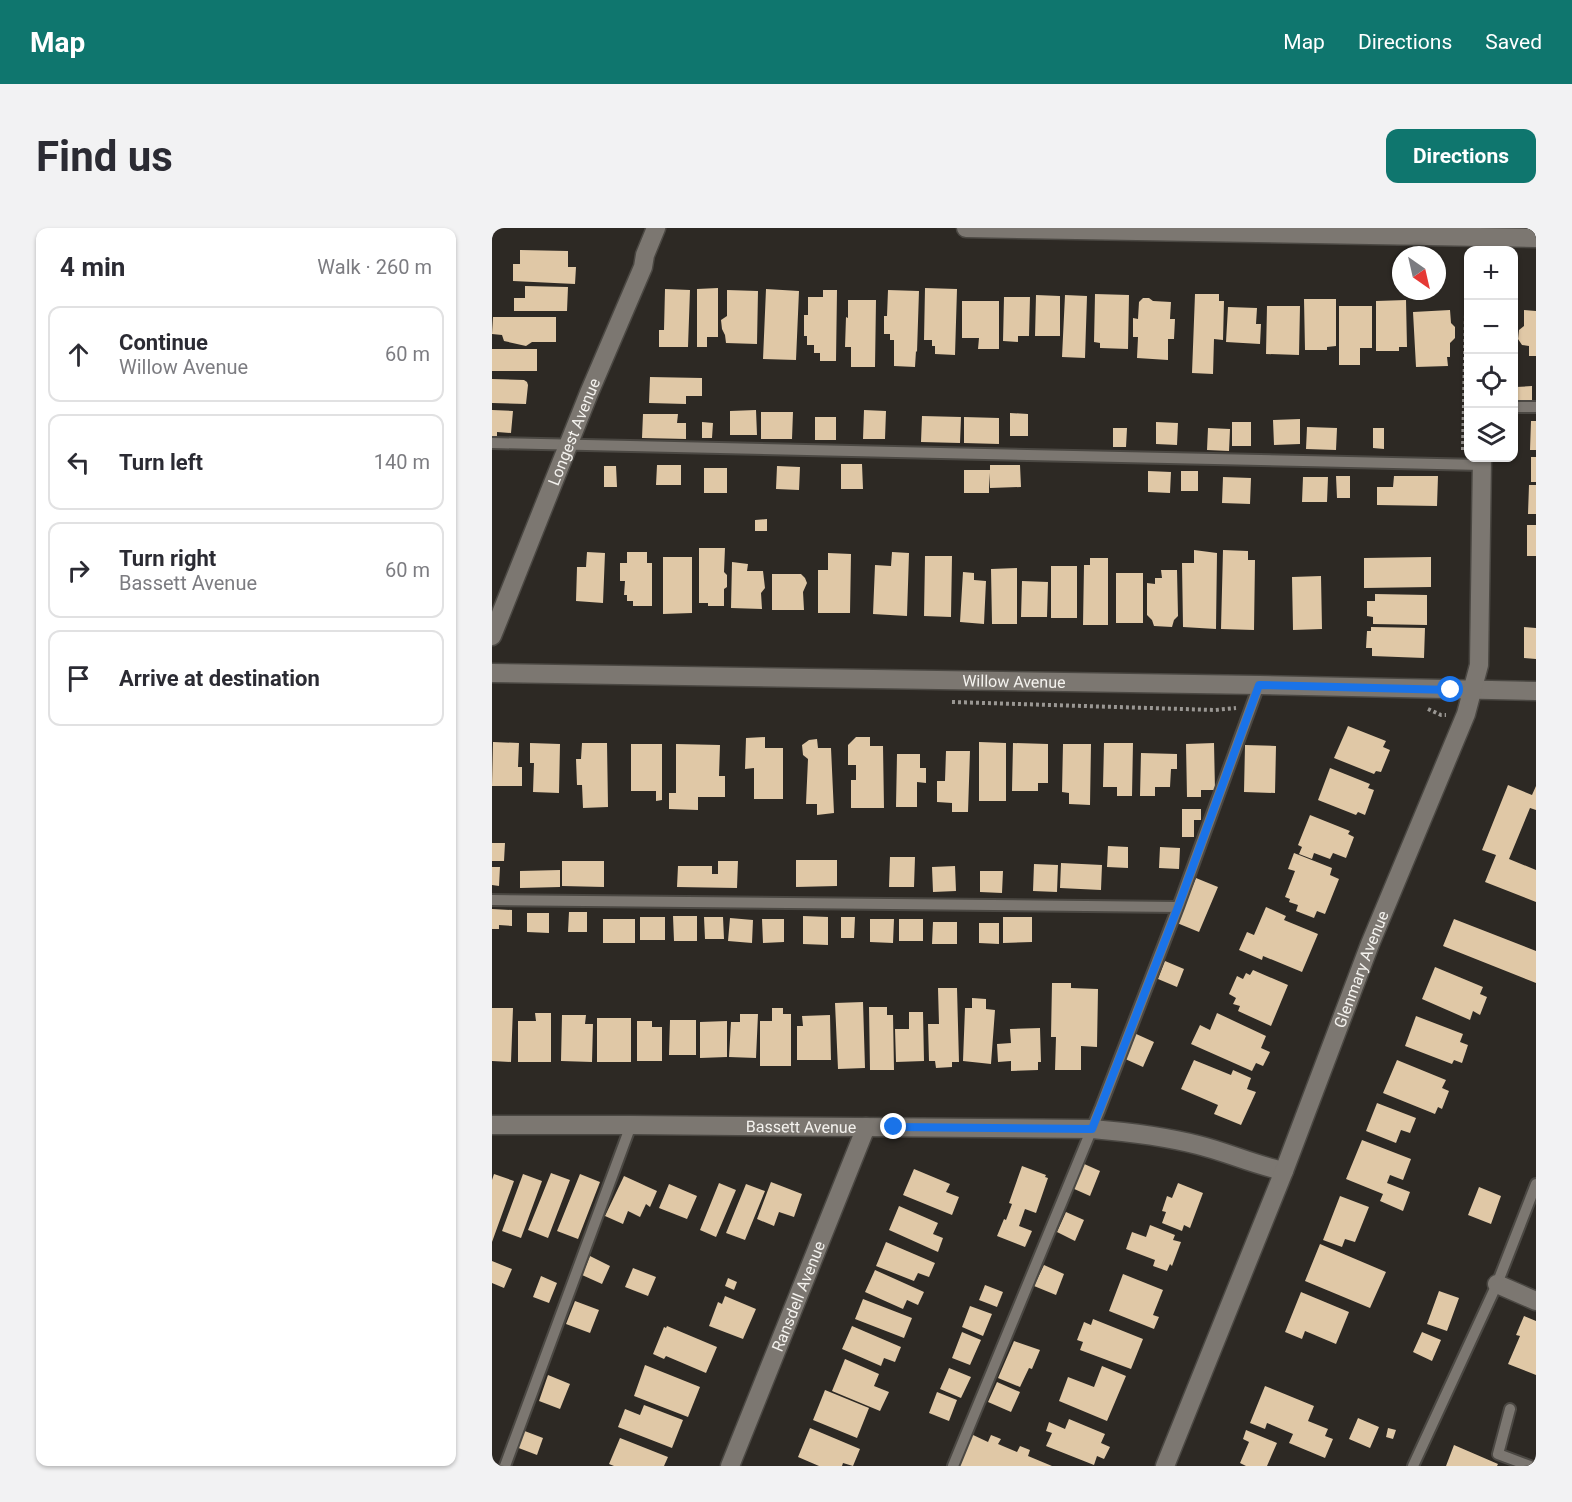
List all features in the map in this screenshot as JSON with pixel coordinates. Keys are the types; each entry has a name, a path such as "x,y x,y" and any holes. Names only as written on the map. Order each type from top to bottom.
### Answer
{"street":[{"name":"Longest Avenue","path":"492,636 643,267 645,255 656,228"},
{"path":"966,228 1486,244 1536,238"},
{"name":"Glenmary Avenue","path":"1165,1466 1284,1171 1370,944 1466,714 1479,665 1482,462"},
{"name":"Willow Avenue","path":"492,673 1536,691"},
{"name":"Bassett Avenue","path":"492,1125 1092,1129 1144,1134 1200,1145 1284,1171"},
{"name":"Ransdell Avenue","path":"730,1466 866,1127"},
{"path":"1497,1284 1536,1301"}],"lane":[{"path":"1518,407 1536,407"},
{"path":"492,442 1464,465 1478,462"},
{"path":"953,1466 1092,1129 1178,907 1259,685"},
{"path":"492,900 1178,907"},
{"path":"506,1466 631,1125"},
{"path":"1413,1466 1497,1284 1536,1184"},
{"path":"1510,1409 1498,1454 1530,1466"}],"path":[{"path":"1464,465 1467,300"},
{"path":"1441,715 1451,690"}],"building":[{"path":"520,250 568,251 568,267 576,267 575,284 513,281 513,264 520,264"},
{"path":"525,286 568,287 567,311 514,311 514,298 525,298"},
{"path":"718,288 718,337 707,337 707,347 697,347 697,289"},
{"path":"925,288 957,289 955,355 935,354 932,340 924,340"},
{"path":"665,289 690,290 688,347 659,347 659,330 664,330"},
{"path":"766,289 799,291 796,360 763,359"},
{"path":"727,290 758,291 757,344 726,343 721,320 727,316"},
{"path":"823,290 837,290 836,361 820,361 820,353 814,353 814,345 807,345 807,336 804,336 804,315 808,315 808,297 823,297"},
{"path":"888,290 919,291 915,367 894,366 894,340 890,340 890,334 884,334"},
{"path":"1095,294 1129,295 1128,349 1100,348 1100,343 1094,342"},
{"path":"1195,294 1219,294 1219,301 1224,301 1223,340 1214,339 1213,374 1192,373"},
{"path":"1036,295 1060,296 1060,336 1035,336"},
{"path":"1065,295 1087,296 1085,358 1062,357"},
{"path":"1004,297 1030,297 1029,336 1018,336 1018,342 1003,341"},
{"path":"1143,298 1171,302 1170,319 1175,319 1174,339 1168,339 1168,360 1137,358 1138,337 1133,337 1133,318 1138,319 1139,302"},
{"path":"1304,299 1336,299 1336,346 1327,347 1327,350 1305,350"},
{"path":"848,300 876,300 875,367 851,367 851,347 845,347"},
{"path":"1406,300 1407,347 1399,347 1399,351 1376,351 1376,301"},
{"path":"962,301 999,301 999,349 978,349 979,338 962,338"},
{"path":"1267,306 1300,306 1299,355 1266,354"},
{"path":"1339,306 1372,306 1372,348 1360,348 1360,365 1339,365"},
{"path":"1228,307 1257,308 1256,324 1261,324 1260,344 1226,342"},
{"path":"1450,310 1451,323 1455,327 1455,338 1450,343 1448,366 1416,367 1413,312"},
{"path":"1524,310 1536,311 1536,356 1529,356 1529,346 1522,345 1518,339 1519,330 1524,326"},
{"path":"493,317 556,317 556,342 532,342 526,346 504,341 502,335 492,334"},
{"path":"492,349 537,349 537,371 492,371"},
{"path":"650,377 702,378 702,396 686,396 686,404 649,403"},
{"path":"492,379 527,382 526,404 492,403"},
{"path":"1532,386 1532,400 1518,401 1518,387"},
{"path":"492,410 513,411 511,433 497,432 497,436 492,436"},
{"path":"756,410 757,435 730,435 730,411"},
{"path":"864,410 886,411 885,439 863,439"},
{"path":"761,412 793,412 792,439 761,439"},
{"path":"1010,413 1028,414 1028,436 1010,436"},
{"path":"643,414 678,414 677,423 686,423 686,439 642,438"},
{"path":"922,416 961,417 960,443 921,442"},
{"path":"815,417 836,417 836,440 815,440"},
{"path":"964,417 999,418 999,444 964,443"},
{"path":"1300,419 1300,444 1274,445 1273,420"},
{"path":"1531,421 1536,421 1536,450 1530,450"},
{"path":"702,422 713,423 712,438 702,438"},
{"path":"1156,422 1178,423 1177,445 1156,444"},
{"path":"1232,422 1251,422 1251,446 1232,446"},
{"path":"1307,427 1337,428 1336,450 1306,449"},
{"path":"1113,428 1127,428 1126,447 1113,447"},
{"path":"1208,428 1230,429 1229,451 1207,450"},
{"path":"1373,428 1384,428 1384,449 1373,448"},
{"path":"1531,457 1536,457 1536,482 1531,482"},
{"path":"841,464 862,464 863,489 841,489"},
{"path":"657,465 681,465 681,485 656,485"},
{"path":"990,465 1020,465 1021,487 990,488 989,473 989,493 964,493 964,470 990,470"},
{"path":"604,466 616,466 617,487 604,487"},
{"path":"777,466 800,467 799,490 776,489"},
{"path":"704,468 727,468 727,493 704,493"},
{"path":"1148,471 1171,472 1170,493 1148,492"},
{"path":"1181,471 1198,471 1198,491 1181,491"},
{"path":"1336,476 1350,476 1350,498 1337,498"},
{"path":"1394,476 1438,476 1437,506 1377,505 1377,487 1393,487"},
{"path":"1223,477 1251,478 1250,504 1222,503"},
{"path":"1303,477 1328,477 1327,502 1302,502"},
{"path":"1529,485 1536,485 1536,514 1528,514"},
{"path":"767,519 767,531 755,531 755,520"},
{"path":"1527,525 1536,525 1536,556 1527,556"},
{"path":"699,548 725,548 724,572 727,575 727,587 724,589 724,606 708,606 708,603 699,603"},
{"path":"1194,550 1217,553 1216,629 1183,627 1182,563 1194,563"},
{"path":"1223,550 1248,551 1248,560 1255,560 1254,630 1221,629"},
{"path":"587,552 605,553 603,603 576,601 577,567 586,567"},
{"path":"627,552 647,552 647,563 652,563 652,606 633,606 633,601 627,601 627,595 624,595 625,581 620,581 620,563 627,563"},
{"path":"892,552 909,553 907,616 873,614 875,565 891,566"},
{"path":"828,553 851,554 850,613 818,613 818,570 828,570"},
{"path":"925,556 952,556 951,617 924,616"},
{"path":"663,557 692,557 692,613 663,614"},
{"path":"1431,557 1431,587 1364,588 1364,558"},
{"path":"1090,558 1108,558 1108,625 1083,625 1084,565 1090,565"},
{"path":"732,562 748,564 747,571 763,571 765,588 761,593 762,609 731,608"},
{"path":"1051,566 1077,566 1077,618 1051,618"},
{"path":"1017,568 1017,624 992,624 991,569"},
{"path":"1161,570 1177,570 1178,616 1172,627 1154,626 1147,615 1147,583 1155,584 1155,578 1162,578"},
{"path":"963,572 974,573 974,580 986,581 984,624 960,622"},
{"path":"1116,573 1143,573 1143,623 1116,623"},
{"path":"772,574 801,574 805,578 807,583 803,592 804,610 772,610"},
{"path":"1321,576 1322,629 1293,630 1292,577"},
{"path":"1022,581 1048,582 1047,617 1021,617"},
{"path":"1375,594 1427,595 1427,625 1373,624 1373,617 1367,616 1367,601 1375,601"},
{"path":"1371,627 1425,628 1424,658 1372,656 1372,648 1366,648 1367,631 1371,631"},
{"path":"1524,627 1536,628 1536,659 1524,658"},
{"path":"1348,726 1386,741 1383,747 1390,750 1381,772 1376,771 1374,774 1334,758"},
{"path":"765,737 765,748 783,748 783,799 754,799 754,768 745,769 746,738"},
{"path":"856,737 870,737 870,746 883,746 884,808 851,808 851,780 856,780 856,765 848,765 848,745"},
{"path":"817,739 818,748 831,748 834,813 817,815 817,804 806,804 808,759 803,755 802,745 809,740"},
{"path":"493,742 519,743 518,767 522,767 522,786 492,786"},
{"path":"979,742 1006,743 1006,801 979,801"},
{"path":"530,743 560,744 559,793 533,792 534,763 530,763"},
{"path":"582,743 607,743 608,807 583,808 582,785 577,785 576,759 581,759"},
{"path":"1013,743 1048,744 1048,783 1038,783 1038,791 1012,791"},
{"path":"1104,743 1133,743 1132,796 1117,796 1117,787 1103,787"},
{"path":"1214,743 1215,790 1201,790 1201,797 1187,797 1186,744"},
{"path":"631,744 662,744 662,800 656,801 656,791 631,791"},
{"path":"676,744 720,745 719,776 725,776 725,797 698,797 698,810 669,809 669,793 676,793"},
{"path":"1063,744 1091,744 1090,805 1069,804 1069,793 1062,792"},
{"path":"1245,745 1276,746 1275,793 1244,792"},
{"path":"946,751 970,751 968,812 952,812 952,803 937,802 937,781 945,781"},
{"path":"1141,753 1177,754 1177,769 1171,769 1170,787 1155,787 1155,796 1140,796"},
{"path":"897,754 920,754 920,768 926,768 926,783 917,782 917,807 896,807"},
{"path":"1330,768 1370,784 1368,788 1374,790 1365,815 1358,812 1356,815 1318,800"},
{"path":"1508,785 1532,795 1536,786 1536,810 1530,808 1509,859 1536,870 1536,902 1485,882 1496,855 1482,850"},
{"path":"1182,809 1201,809 1201,820 1194,820 1194,837 1182,837"},
{"path":"1310,815 1350,831 1348,834 1354,837 1346,858 1333,853 1330,859 1314,853 1312,859 1299,854 1302,847 1298,845"},
{"path":"492,843 505,843 504,861 492,861"},
{"path":"1108,846 1128,847 1128,868 1107,867"},
{"path":"1160,847 1180,848 1179,869 1159,868"},
{"path":"1294,853 1332,868 1330,875 1339,879 1325,914 1317,911 1314,918 1296,911 1298,905 1289,902 1290,899 1285,897 1295,871 1288,869"},
{"path":"890,857 915,857 914,887 889,887"},
{"path":"796,860 837,860 837,886 796,887"},
{"path":"562,861 604,861 604,887 562,886"},
{"path":"718,861 738,861 737,888 677,887 678,866 712,866 712,874 718,874"},
{"path":"1061,863 1102,865 1101,890 1060,888"},
{"path":"1034,864 1058,865 1057,892 1033,891"},
{"path":"955,866 956,891 933,892 932,867"},
{"path":"492,867 500,867 499,886 492,885"},
{"path":"560,870 560,887 520,888 520,871"},
{"path":"980,871 1003,871 1002,893 980,892"},
{"path":"1196,878 1218,887 1199,932 1177,923"},
{"path":"1266,907 1286,916 1284,920 1318,934 1302,972 1263,956 1262,960 1239,950 1247,932 1254,935"},
{"path":"492,909 512,910 512,926 499,925 499,929 492,929"},
{"path":"569,912 587,912 587,932 568,932"},
{"path":"527,913 549,913 549,933 527,932"},
{"path":"673,916 697,916 697,941 674,941"},
{"path":"803,916 828,917 828,945 803,944"},
{"path":"640,917 665,917 665,940 640,940"},
{"path":"704,917 723,917 724,939 705,939"},
{"path":"841,917 855,917 854,938 841,938"},
{"path":"1003,917 1032,917 1032,942 1003,943"},
{"path":"730,918 753,920 752,943 728,941"},
{"path":"603,919 635,919 635,943 603,943"},
{"path":"762,919 784,919 784,942 763,943"},
{"path":"870,919 894,919 893,943 870,942"},
{"path":"899,919 923,919 923,941 899,941"},
{"path":"1454,919 1536,951 1536,983 1443,946"},
{"path":"933,922 957,922 957,944 932,944"},
{"path":"979,923 999,923 999,944 979,943"},
{"path":"1165,961 1184,969 1177,987 1158,979"},
{"path":"1435,967 1483,987 1480,994 1487,997 1480,1015 1473,1011 1470,1020 1422,999"},
{"path":"1253,970 1288,985 1271,1026 1238,1011 1240,1006 1233,1004 1236,998 1229,994 1237,976 1243,979 1246,973 1250,975"},
{"path":"1052,983 1071,983 1071,988 1098,989 1097,1047 1081,1046 1081,1070 1055,1070 1056,1037 1051,1037"},
{"path":"938,988 957,988 959,1062 952,1062 952,1067 936,1068 935,1061 929,1061 928,1024 939,1024"},
{"path":"972,998 986,999 986,1009 995,1010 991,1064 963,1061 965,1008 972,1008"},
{"path":"863,1002 865,1068 838,1069 835,1003"},
{"path":"869,1007 887,1007 887,1015 893,1015 894,1070 870,1070"},
{"path":"492,1008 513,1008 511,1062 492,1061"},
{"path":"772,1008 783,1008 783,1014 791,1014 791,1066 760,1066 760,1021 772,1021"},
{"path":"909,1012 923,1012 924,1061 896,1062 895,1029 909,1029"},
{"path":"535,1013 551,1013 551,1062 518,1062 518,1021 536,1021"},
{"path":"1217,1013 1266,1036 1261,1048 1270,1052 1263,1066 1256,1063 1252,1071 1191,1044 1200,1025 1210,1030"},
{"path":"740,1014 758,1014 756,1058 729,1057 731,1022 740,1022"},
{"path":"562,1015 586,1015 585,1024 593,1024 592,1062 561,1061"},
{"path":"830,1015 831,1060 797,1060 797,1026 803,1026 802,1016"},
{"path":"1416,1016 1463,1034 1460,1042 1468,1045 1462,1063 1454,1060 1452,1064 1405,1046"},
{"path":"597,1018 631,1018 631,1062 597,1062"},
{"path":"670,1020 696,1020 696,1055 669,1055"},
{"path":"637,1021 652,1021 652,1027 662,1027 662,1061 637,1061"},
{"path":"727,1021 727,1057 700,1058 700,1022"},
{"path":"1040,1028 1041,1062 1038,1062 1038,1070 1011,1071 1011,1061 998,1062 997,1044 1011,1043 1010,1029"},
{"path":"1134,1033 1154,1042 1143,1067 1123,1058"},
{"path":"1194,1060 1231,1075 1233,1070 1251,1078 1247,1089 1256,1092 1241,1125 1214,1114 1218,1105 1181,1089"},
{"path":"1397,1060 1446,1080 1442,1088 1449,1091 1442,1109 1438,1107 1435,1114 1383,1093"},
{"path":"1377,1103 1416,1118 1410,1133 1401,1130 1396,1143 1366,1131"},
{"path":"1362,1140 1411,1159 1403,1180 1390,1175 1387,1183 1410,1192 1403,1211 1380,1201 1383,1194 1346,1179"},
{"path":"1082,1163 1100,1171 1090,1196 1072,1188"},
{"path":"1022,1166 1046,1175 1045,1177 1048,1178 1036,1213 1025,1209 1019,1226 1032,1231 1025,1247 997,1236 1012,1204 1009,1203"},
{"path":"914,1169 950,1184 946,1192 959,1197 952,1215 903,1195"},
{"path":"551,1173 570,1180 548,1238 528,1230"},
{"path":"494,1174 514,1181 492,1242 492,1180"},
{"path":"523,1174 542,1181 521,1238 502,1231"},
{"path":"580,1174 600,1182 578,1239 557,1231"},
{"path":"624,1176 657,1191 650,1207 646,1204 640,1217 628,1211 623,1224 605,1216"},
{"path":"771,1182 802,1194 794,1217 779,1212 774,1226 757,1219"},
{"path":"719,1183 736,1190 716,1237 700,1230"},
{"path":"1178,1183 1203,1193 1190,1228 1184,1225 1182,1231 1162,1223 1166,1212 1162,1211 1167,1196 1172,1198"},
{"path":"669,1184 697,1196 687,1219 659,1208"},
{"path":"746,1184 765,1191 745,1240 726,1233"},
{"path":"1479,1187 1501,1196 1491,1224 1468,1215"},
{"path":"1340,1196 1369,1207 1355,1242 1345,1239 1342,1247 1323,1240"},
{"path":"899,1206 938,1223 933,1234 943,1238 938,1252 889,1230"},
{"path":"1066,1212 1084,1220 1075,1241 1057,1232"},
{"path":"1150,1225 1175,1235 1173,1240 1181,1242 1172,1266 1170,1264 1167,1271 1153,1266 1155,1260 1126,1249 1132,1232 1146,1237"},
{"path":"886,1242 935,1263 929,1277 918,1273 914,1281 876,1266"},
{"path":"1320,1244 1386,1272 1370,1308 1305,1281"},
{"path":"590,1256 610,1266 602,1284 582,1275"},
{"path":"492,1261 512,1269 504,1288 492,1283"},
{"path":"1044,1265 1064,1274 1056,1295 1034,1286"},
{"path":"633,1268 656,1277 648,1296 625,1287"},
{"path":"875,1270 924,1292 918,1305 907,1300 903,1309 865,1292"},
{"path":"1123,1274 1163,1290 1153,1315 1159,1317 1154,1329 1109,1311"},
{"path":"541,1276 557,1283 549,1303 533,1297"},
{"path":"728,1278 737,1282 734,1290 725,1286"},
{"path":"985,1285 1003,1292 997,1307 979,1300"},
{"path":"1439,1291 1459,1298 1447,1331 1427,1324"},
{"path":"1301,1292 1349,1312 1336,1344 1305,1331 1302,1339 1285,1332"},
{"path":"725,1296 756,1309 743,1339 709,1326 718,1302 722,1304"},
{"path":"863,1299 912,1318 904,1338 855,1319"},
{"path":"575,1301 599,1310 590,1333 566,1324"},
{"path":"970,1306 992,1314 983,1336 962,1327"},
{"path":"1524,1316 1536,1321 1536,1375 1508,1364 1520,1336 1516,1335"},
{"path":"1093,1319 1143,1339 1131,1369 1080,1350 1083,1342 1077,1340 1084,1322 1091,1325"},
{"path":"667,1326 717,1347 706,1373 666,1356 664,1359 653,1354 664,1327"},
{"path":"852,1326 901,1347 895,1362 884,1358 881,1366 842,1349"},
{"path":"962,1332 981,1340 970,1365 952,1358"},
{"path":"1422,1332 1441,1340 1432,1361 1413,1352"},
{"path":"1014,1341 1040,1350 1032,1369 1029,1368 1020,1387 998,1378"},
{"path":"845,1359 879,1374 874,1386 889,1392 880,1411 832,1391"},
{"path":"645,1365 700,1387 688,1417 634,1396"},
{"path":"1102,1366 1126,1376 1107,1421 1059,1401 1068,1377 1094,1387"},
{"path":"949,1368 971,1377 961,1398 940,1389"},
{"path":"548,1375 570,1384 560,1409 539,1401"},
{"path":"997,1382 1020,1392 1011,1412 988,1402"},
{"path":"1265,1386 1314,1406 1308,1421 1328,1429 1325,1436 1333,1439 1325,1458 1289,1443 1293,1434 1267,1423 1265,1429 1250,1423"},
{"path":"825,1390 869,1408 857,1438 813,1420"},
{"path":"937,1392 957,1400 949,1421 929,1413"},
{"path":"644,1405 683,1420 672,1448 618,1427 625,1409 640,1415"},
{"path":"1358,1418 1379,1427 1370,1448 1349,1439"},
{"path":"1069,1419 1105,1434 1101,1443 1110,1447 1104,1459 1097,1456 1094,1465 1046,1446 1052,1433 1046,1431 1049,1422 1065,1429"},
{"path":"810,1428 860,1449 853,1466 843,1463 842,1466 819,1466 798,1457"},
{"path":"1388,1428 1396,1430 1393,1439 1386,1437"},
{"path":"522,1430 543,1438 537,1455 516,1447"},
{"path":"1246,1430 1277,1443 1267,1466 1246,1466 1240,1463 1249,1442 1243,1439"},
{"path":"971,1434 988,1442 991,1435 1001,1439 998,1444 1017,1452 1020,1446 1030,1450 1028,1456 1052,1466 958,1466"},
{"path":"620,1438 668,1457 664,1466 614,1466 609,1464"},
{"path":"1454,1445 1498,1464 1497,1466 1446,1466"}],"route":[{"path":"894,1127 1092,1129 1178,907 1259,685 1451,690"}]}
